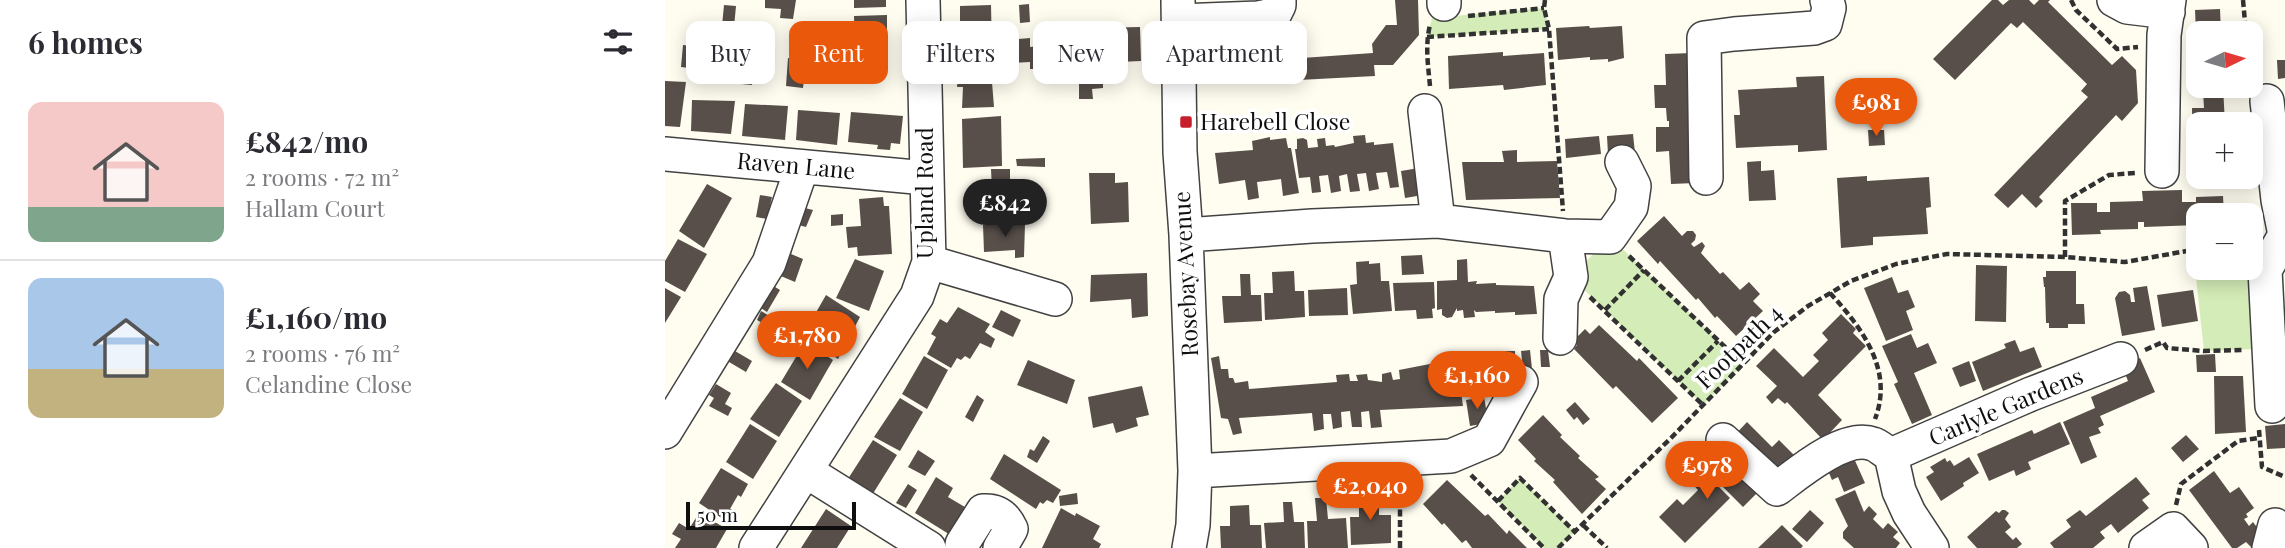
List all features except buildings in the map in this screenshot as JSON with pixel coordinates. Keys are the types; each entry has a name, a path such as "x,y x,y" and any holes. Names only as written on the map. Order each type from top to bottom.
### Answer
{"street":[{"name":"Upland Road","path":"756,548 917,296 929,262 923,0"},
{"path":"1178,10 1258,18 1274,15 1279,0"},
{"path":"1706,178 1705,38 1734,33 1814,28 1825,24 1829,8 1827,0"},
{"path":"2115,0 2127,7 2168,6 2164,45 2162,171"},
{"name":"Rosebay Avenue","path":"1178,10 1180,152 1195,471 1193,525 1189,548"},
{"path":"2267,102 2278,200 2285,235 2265,270 2272,406"},
{"path":"1425,111 1438,221"},
{"name":"Raven Lane","path":"665,154 926,178"},
{"path":"1186,235 1438,221 1565,236 1610,237 1631,208 1634,187 1622,162"},
{"path":"665,432 769,263 802,167"},
{"path":"1560,338 1561,299 1570,277 1565,236"},
{"path":"929,262 1055,299"},
{"name":"Carlyle Gardens","path":"1723,440 1777,489 1815,460 1856,442 1881,449 2121,359"},
{"path":"1195,471 1451,456 1489,440 1521,382"},
{"path":"1881,449 1909,513 1932,548"},
{"path":"806,471 929,548"},
{"path":"962,548 983,511 991,510 1007,520 1010,529 1000,548"},
{"path":"2146,548 2182,538"}],"path":[{"path":"1545,0 1565,236"},
{"path":"2071,0 2076,10 2117,49 2164,45"},
{"path":"2243,0 2245,21"},
{"path":"1425,111 1432,101 1427,37 1432,18 1448,7 1544,8"},
{"path":"1427,37 1549,29"},
{"path":"2065,257 2066,201 2109,175 2162,171"},
{"path":"1610,237 1743,363"},
{"name":"Footpath 4","path":"1558,548 1775,332 1808,306 1851,281 1896,264 1947,254 2065,257 2125,262 2186,252"},
{"path":"1605,310 1644,270"},
{"path":"1570,277 1703,405"},
{"path":"1830,293 1855,320 1874,352 1882,384 1880,405 1874,421 1881,449"},
{"path":"1678,382 1719,341"},
{"path":"2121,359 2163,342 2167,348 2204,351 2255,349"},
{"path":"2182,538 2177,492 2181,484 2238,441 2259,438 2262,467 2285,477"},
{"path":"1451,456 1544,548"},
{"path":"1400,548 1401,460"},
{"path":"1498,501 1520,478 1575,532"},
{"path":"1583,525 1607,548"}],"green space":[{"path":"1544,8 1549,29 1427,37 1432,18"},
{"path":"1610,237 1743,364 1703,405 1571,277"},
{"path":"2196,280 2252,280 2255,349 2204,351"},
{"path":"1520,478 1575,532 1558,548 1544,548 1498,501"}],"place":[{"name":"Harebell Close","path":"1186,122"}]}
